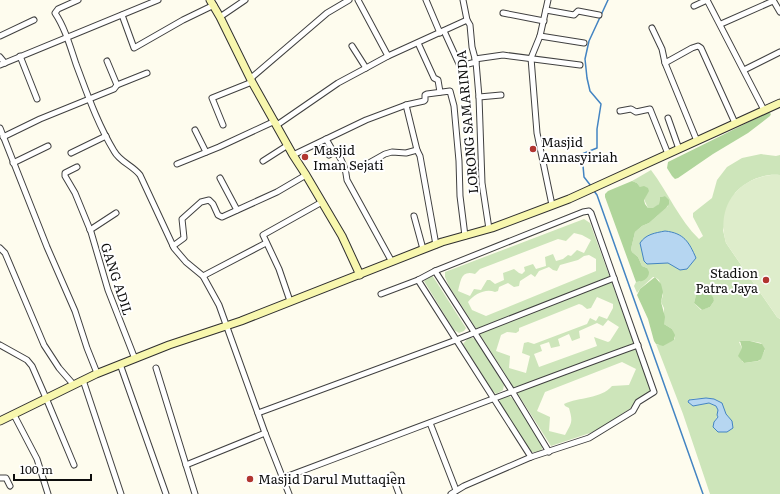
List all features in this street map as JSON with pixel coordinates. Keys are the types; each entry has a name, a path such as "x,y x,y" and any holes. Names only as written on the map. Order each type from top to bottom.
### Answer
{"main road":[{"path":"213,4 251,80 293,155 342,236 360,275"},
{"path":"0,421 73,384 134,358 226,326 360,275 423,249 489,229 578,195 780,103"}],"street":[{"path":"78,0 55,11 55,13 60,21 89,99 118,158 122,162 134,168 140,175 173,246 186,262 204,276 219,305 288,494"},
{"path":"0,57 2,64 158,0"},
{"path":"220,16 245,0"},
{"path":"223,125 212,98 251,80 327,13 349,0"},
{"path":"358,0 388,56"},
{"path":"426,0 460,66 475,60 503,55 580,65"},
{"name":"LORONG SAMARINDA","path":"463,0 467,20 470,24 475,60 479,97 482,183 489,229"},
{"path":"548,0 540,36 531,58 537,133 552,205"},
{"path":"694,6 707,0 764,110"},
{"path":"720,24 773,0 780,12"},
{"path":"122,15 134,48 213,4"},
{"path":"546,10 574,14 578,11 598,14"},
{"path":"503,13 544,21"},
{"path":"0,36 34,20"},
{"path":"177,164 276,123 338,83 388,56 467,20"},
{"path":"652,28 662,49 665,63 697,141"},
{"path":"540,36 584,43"},
{"path":"418,43 434,78 438,82 440,92"},
{"path":"352,46 366,68"},
{"path":"665,63 692,48 698,46 701,48 706,56 735,123"},
{"path":"744,70 780,52"},
{"path":"20,56 36,99"},
{"path":"107,60 117,85"},
{"path":"3,137 40,119 113,90 117,85 147,73"},
{"path":"293,155 366,120 406,105 425,101 425,95 427,94 451,92 459,161 460,196 465,236"},
{"path":"479,97 501,94"},
{"path":"406,105 417,150 420,156 436,245"},
{"path":"620,111 631,109 636,112 650,109 668,154"},
{"path":"668,118 679,149"},
{"path":"0,128 47,247 64,282 97,374"},
{"path":"194,130 206,152"},
{"path":"71,153 106,136"},
{"path":"326,138 332,149 330,154 337,152 341,158 346,169 347,180 392,262"},
{"path":"263,161 288,145"},
{"path":"13,163 48,146"},
{"path":"370,168 369,163 385,154 396,151 406,153 417,150"},
{"name":"GANG ADIL","path":"77,167 66,172 64,175 75,193 90,230 108,290 134,358"},
{"path":"173,246 184,238 182,219 200,202 207,200 211,201 220,216 224,216 277,192 306,175"},
{"path":"220,178 237,210"},
{"path":"290,301 279,269 263,235 322,202"},
{"path":"381,294 418,280 435,271 583,212 589,211 638,345 654,392 638,402 633,411 589,438 531,457 456,490 451,494"},
{"path":"90,230 116,213"},
{"path":"414,216 423,249"},
{"path":"204,276 266,243"},
{"path":"1,247 5,253 44,345 73,384"},
{"path":"435,271 512,391 549,452"},
{"path":"258,414 456,340 614,278"},
{"path":"418,280 531,457"},
{"path":"0,344 30,363 35,371 74,465"},
{"path":"283,478 493,398 638,345"},
{"path":"120,364 166,494"},
{"path":"156,368 196,494"},
{"path":"83,380 121,494"},
{"path":"14,415 37,460 48,494"},
{"path":"430,423 456,490"},
{"path":"186,464 265,433"},
{"path":"392,475 399,494"},
{"path":"0,478 6,478 10,486"}],"green space":[{"path":"769,112 771,114 770,116 748,133 713,154 678,178 675,179 667,168 668,162"},
{"path":"761,154 776,156 780,155 780,175 767,175 755,179 744,185 735,193 723,230 726,243 777,317 780,319 780,494 710,494 683,414 656,344 658,345 674,340 675,338 672,329 664,324 664,308 661,302 663,295 659,280 653,277 637,293 634,286 636,282 640,282 647,268 642,266 638,257 632,252 631,249 635,232 642,226 649,223 668,206 665,196 660,197 659,204 655,207 651,209 648,208 644,199 646,196 637,183 632,181 651,170 685,223 699,239 703,236 693,217 693,213 712,198 717,180 727,167 742,158","holes":["703,292 710,294 714,301 710,307 701,310 694,303 696,295","750,341 761,343 765,350 759,361 744,363 742,361 742,348 739,342","706,398 717,400 722,404 729,417 714,422 718,414 716,406 709,403 693,406 688,402 691,399"]},
{"name":"Stadion Patra Jaya","path":"771,175 780,175 780,319 777,317 726,243 724,230 726,208 738,189 758,178"},
{"path":"632,181 637,183 640,187 644,186 648,188 649,191 644,200 648,208 653,208 659,204 660,197 665,196 669,200 669,204 666,208 649,223 642,226 635,232 631,249 632,252 638,257 642,266 647,268 649,272 648,277 645,280 636,282 605,197 605,194 608,191"},
{"path":"584,219 590,223 651,390 636,401 631,408 596,431 551,446 449,286 445,277 445,272","holes":["574,233 591,240 584,253 577,250 571,256 568,255 563,259 556,261 553,254 545,257 546,266 536,269 533,264 524,267 525,271 522,274 514,269 503,273 504,280 495,284 490,280 487,280 481,290 474,289 470,296 458,291 462,277 467,273 475,274 480,269 558,239 566,241","589,255 596,259 596,271 486,316 472,310 468,302 473,296 480,292 495,292 498,291 499,287 508,283 514,287 519,286 520,281 531,274 535,277 539,271 549,267 557,271 560,265 578,260","597,297 613,304 613,308 607,319 599,316 596,321 590,318 587,324 534,344 528,342 524,343 522,353 530,356 526,373 509,368 510,356 496,351 501,335 507,332 516,333 519,331 519,328 579,304 587,309 591,308","608,320 619,327 610,341 608,342 594,337 597,346 539,367 534,354 542,351 540,345 549,342 551,348 560,346 558,339 569,334 572,341 580,338 579,331 597,323 603,326","622,362 636,369 629,385 612,386 596,396 564,404 569,408 571,416 570,424 565,435 549,431 550,417 537,411 545,392"]},
{"path":"432,275 466,328 464,331 459,333 454,330 424,281"},
{"path":"655,277 661,284 663,292 661,302 665,317 664,324 672,329 675,335 674,340 663,346 656,344 654,341 648,319 637,295 640,289"},
{"path":"703,292 710,294 714,301 710,307 702,310 694,303 696,295"},
{"path":"468,338 473,338 476,340 504,385 503,390 496,394 492,390 463,344"},
{"path":"740,341 750,341 762,344 765,349 761,359 758,361 744,363 738,356 742,348"},
{"path":"508,395 513,399 542,443 543,447 541,451 536,453 530,451 500,404 500,399"}],"water":[{"path":"665,231 681,236 691,247 696,258 687,269 680,270 668,263 647,264 644,261 640,243 642,240 654,233"},
{"path":"706,398 714,399 722,403 726,414 732,421 733,428 727,432 718,432 713,427 714,422 718,417 718,410 716,406 709,403 693,406 688,402 689,400"}],"waterway":[{"path":"591,186 584,177 582,154 597,148 597,129 601,104 590,91 585,59 589,41 608,0"},
{"path":"594,191 597,195 703,494"}],"place":[{"name":"Masjid Annasyiriah","path":"533,149"},
{"name":"Masjid Iman Sejati","path":"305,157"},
{"name":"Stadion Patra Jaya","path":"766,280"},
{"name":"Masjid Darul Muttaqien","path":"250,479"}]}
